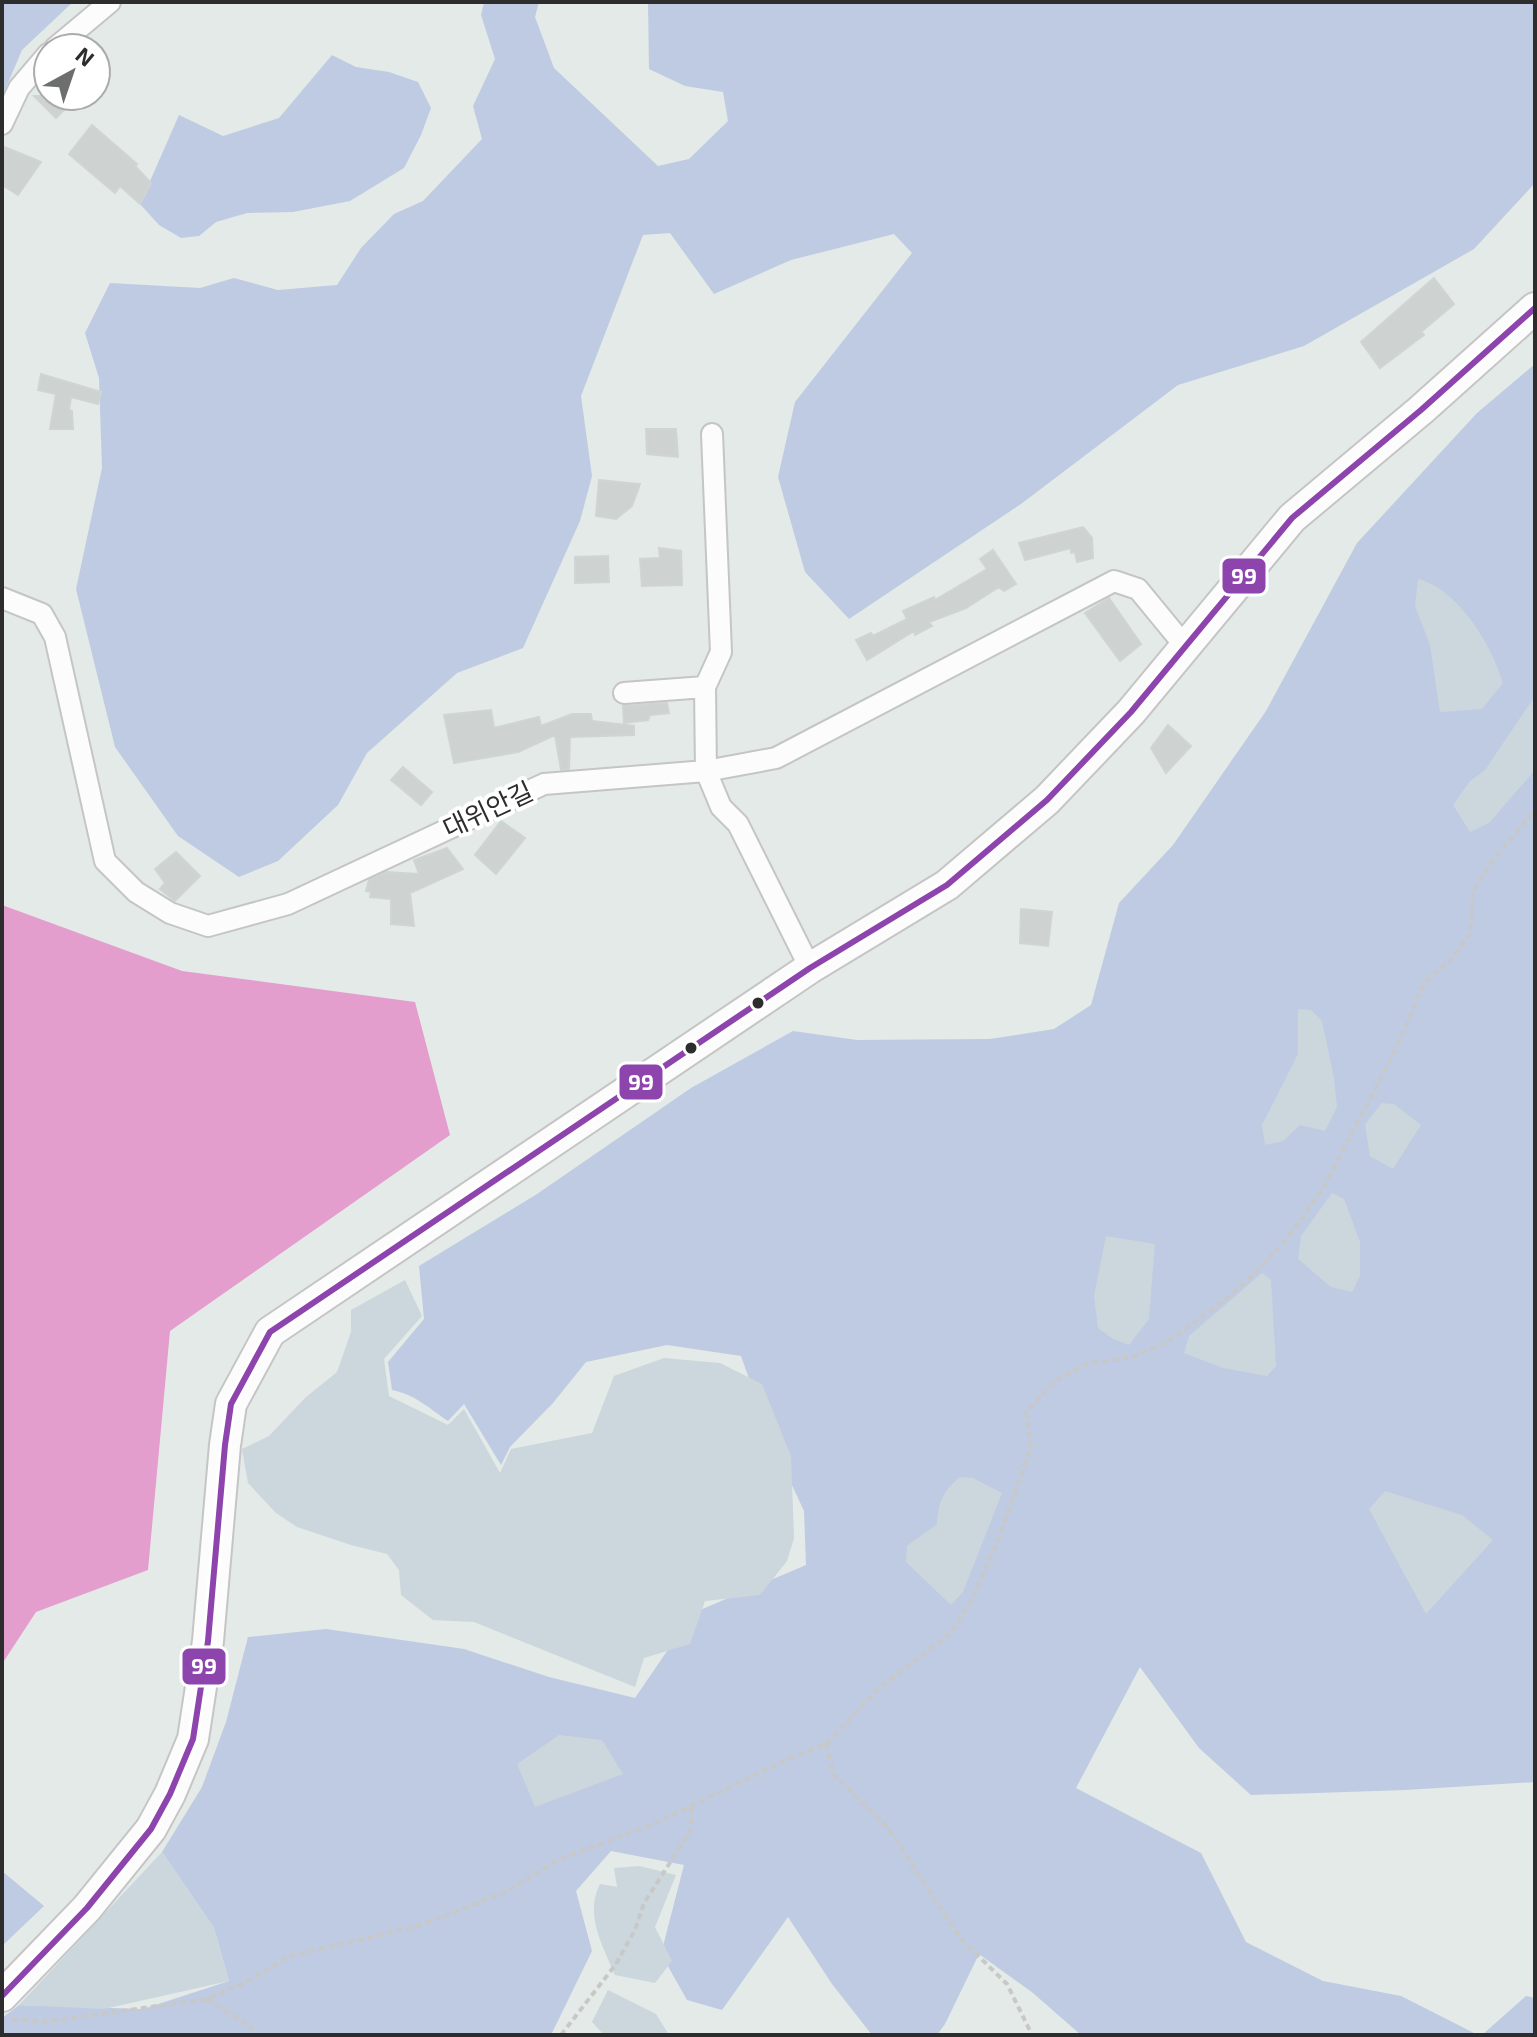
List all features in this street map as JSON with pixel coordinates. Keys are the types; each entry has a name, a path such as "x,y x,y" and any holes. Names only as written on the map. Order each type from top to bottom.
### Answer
{"main road":[{"path":"2,1996 87,1908 151,1829 170,1794 193,1739 208,1641 231,1404 270,1332 810,968 947,885 1047,800 1131,712 1292,518 1421,410 1535,308"}],"street":[{"path":"74,32 110,2"},
{"path":"2,124 19,88 32,73"},
{"path":"712,434 721,652 705,687 706,771 721,807 738,824 810,968"},
{"name":"대위안길","path":"2,598 42,614 55,637 105,861 136,892 170,913 208,926 288,904 544,784 706,771 776,758 1114,581 1138,589 1184,645"},
{"path":"624,693 705,687"}],"path":[{"path":"2,2017 44,2022 207,1999 246,1982 290,1956 418,1926 503,1893 556,1861 691,1806 826,1744 876,1691 951,1633 974,1596 1000,1535 1031,1447 1026,1412 1055,1381 1086,1364 1132,1357 1167,1342 1221,1303 1285,1241 1322,1190 1393,1055 1425,982 1451,959 1470,934 1473,892 1493,860 1535,810"},
{"path":"826,1744 834,1775 888,1828 960,1938 1007,1984 1032,2035"},
{"path":"561,2035 616,1964 635,1930 644,1903 691,1830 691,1806"},
{"path":"207,1999 249,2025 256,2035"}],"shaded area":[{"path":"2,2 73,2 41,32 32,32 32,41 22,50 2,97"},
{"path":"484,2 539,2 535,17 554,68 658,166 689,159 728,121 723,92 685,86 649,69 648,2 1535,2 1535,183 1474,249 1304,346 1178,385 1021,504 849,619 805,572 778,477 795,402 912,253 894,234 791,260 714,294 670,233 643,235 581,396 592,476 580,521 523,648 457,673 367,753 338,805 278,861 239,877 178,836 115,747 76,589 102,468 99,378 85,333 110,283 200,288 234,278 278,290 337,285 361,248 394,214 423,201 482,139 473,106 495,59 481,15"},
{"path":"332,55 356,67 389,72 418,82 431,108 404,168 350,201 293,212 247,213 216,222 199,236 181,238 159,225 140,204 179,115 223,136 279,118"},
{"path":"1535,364 1535,1782 1251,1795 1199,1748 1140,1667 1076,1788 1201,1853 1246,1942 1323,1981 1401,1996 1478,2035 1081,2035 1033,1993 979,1954 937,2035 872,2035 832,1984 788,1917 722,2010 687,2000 661,1954 684,1865 611,1851 576,1891 592,1951 551,2035 2,2035 2,2018 19,2005 143,2009 229,1981 214,1928 162,1852 202,1787 226,1722 248,1637 326,1629 464,1649 549,1677 635,1698 693,1613 806,1565 804,1511 770,1438 741,1356 667,1345 586,1362 553,1403 510,1447 501,1465 464,1404 448,1421 415,1398 392,1390 388,1362 424,1319 419,1266 537,1194 691,1088 793,1031 857,1040 990,1039 1054,1029 1091,1005 1119,903 1173,845 1266,711 1357,543 1477,413"},
{"path":"1418,579 1447,594 1460,606 1491,652 1503,683 1482,709 1440,712 1430,645 1415,606"},
{"path":"1535,696 1535,770 1489,823 1470,832 1453,805 1470,781 1485,770"},
{"path":"2,905 182,971 415,1002 450,1135 170,1331 148,1570 36,1612 2,1664"},
{"path":"1298,1009 1311,1010 1322,1021 1337,1107 1325,1131 1300,1125 1283,1141 1265,1145 1262,1125 1298,1054"},
{"path":"1382,1103 1394,1104 1421,1125 1393,1169 1370,1156 1365,1124"},
{"path":"1332,1193 1344,1199 1360,1242 1360,1276 1352,1292 1331,1287 1298,1259 1301,1236"},
{"path":"1106,1236 1155,1244 1149,1319 1129,1345 1113,1339 1098,1328 1094,1296"},
{"path":"1262,1273 1271,1280 1276,1366 1267,1376 1223,1368 1184,1353 1189,1336"},
{"path":"405,1280 422,1316 384,1359 389,1396 448,1425 464,1409 500,1473 511,1449 592,1433 614,1376 664,1358 720,1363 762,1384 791,1456 794,1538 787,1561 760,1595 705,1601 690,1644 644,1658 635,1687 474,1622 433,1620 401,1595 399,1570 387,1554 297,1527 276,1513 248,1483 242,1449 269,1436 305,1398 337,1372 351,1332 351,1310"},
{"path":"960,1477 973,1478 1002,1493 963,1592 951,1605 906,1562 907,1546 937,1524 942,1498"},
{"path":"1385,1491 1462,1515 1493,1540 1426,1614 1369,1509"},
{"path":"559,1735 602,1740 623,1774 535,1807 517,1764"},
{"path":"162,1852 214,1928 229,1981 104,2009 19,2005"},
{"path":"639,1866 676,1875 655,1927 672,1961 655,1983 615,1975 595,1919 594,1907 600,1884 617,1887 614,1868"},
{"path":"2,1871 44,1906 2,1946"},
{"path":"608,1990 656,2014 669,2035 604,2035 592,2022"},
{"path":"1526,1996 1535,1998 1535,2035 1482,2035"}],"building":[{"path":"92,125 137,164 135,166 151,183 140,204 120,186 115,193 69,154"},
{"path":"2,146 41,162 18,195 2,185"},
{"path":"1434,278 1454,304 1421,332 1424,335 1380,368 1361,342"},
{"path":"41,374 101,392 98,404 71,397 69,410 72,411 73,429 50,429 56,394 38,390"},
{"path":"646,429 676,429 678,457 647,454"},
{"path":"599,480 640,484 632,506 616,519 596,516"},
{"path":"1083,527 1092,538 1093,558 1077,562 1071,548 1025,560 1019,543"},
{"path":"659,548 681,551 682,585 642,586 640,559 660,558"},
{"path":"993,550 1016,584 1004,591 999,587 966,608 929,622 932,626 915,635 914,631 867,660 856,640 871,633 873,636 907,619 903,611 934,597 935,600 987,569 980,559"},
{"path":"608,556 609,582 575,583 575,557"},
{"path":"1109,598 1141,644 1120,661 1085,613"},
{"path":"667,703 669,713 624,723 623,706"},
{"path":"491,710 494,728 539,717 541,726 572,714 591,714 592,721 634,726 634,735 570,737 569,769 561,770 555,735 518,752 454,763 444,715"},
{"path":"1168,725 1191,746 1166,773 1151,748"},
{"path":"403,767 432,792 421,805 391,780"},
{"path":"501,821 525,838 496,874 475,855"},
{"path":"447,848 463,869 410,893 414,926 391,924 391,899 370,897 371,892 366,891 369,880 386,872 419,874 414,860"},
{"path":"176,852 200,876 175,901 160,889 165,883 155,869"},
{"path":"1021,909 1052,912 1048,946 1020,943"}],"transit line":[{"name":"99","path":"2,1996 87,1908 151,1829 170,1794 193,1739 208,1641 231,1404 270,1332 810,968 947,885 1047,800 1131,712 1292,518 1421,410 1535,308"}]}
